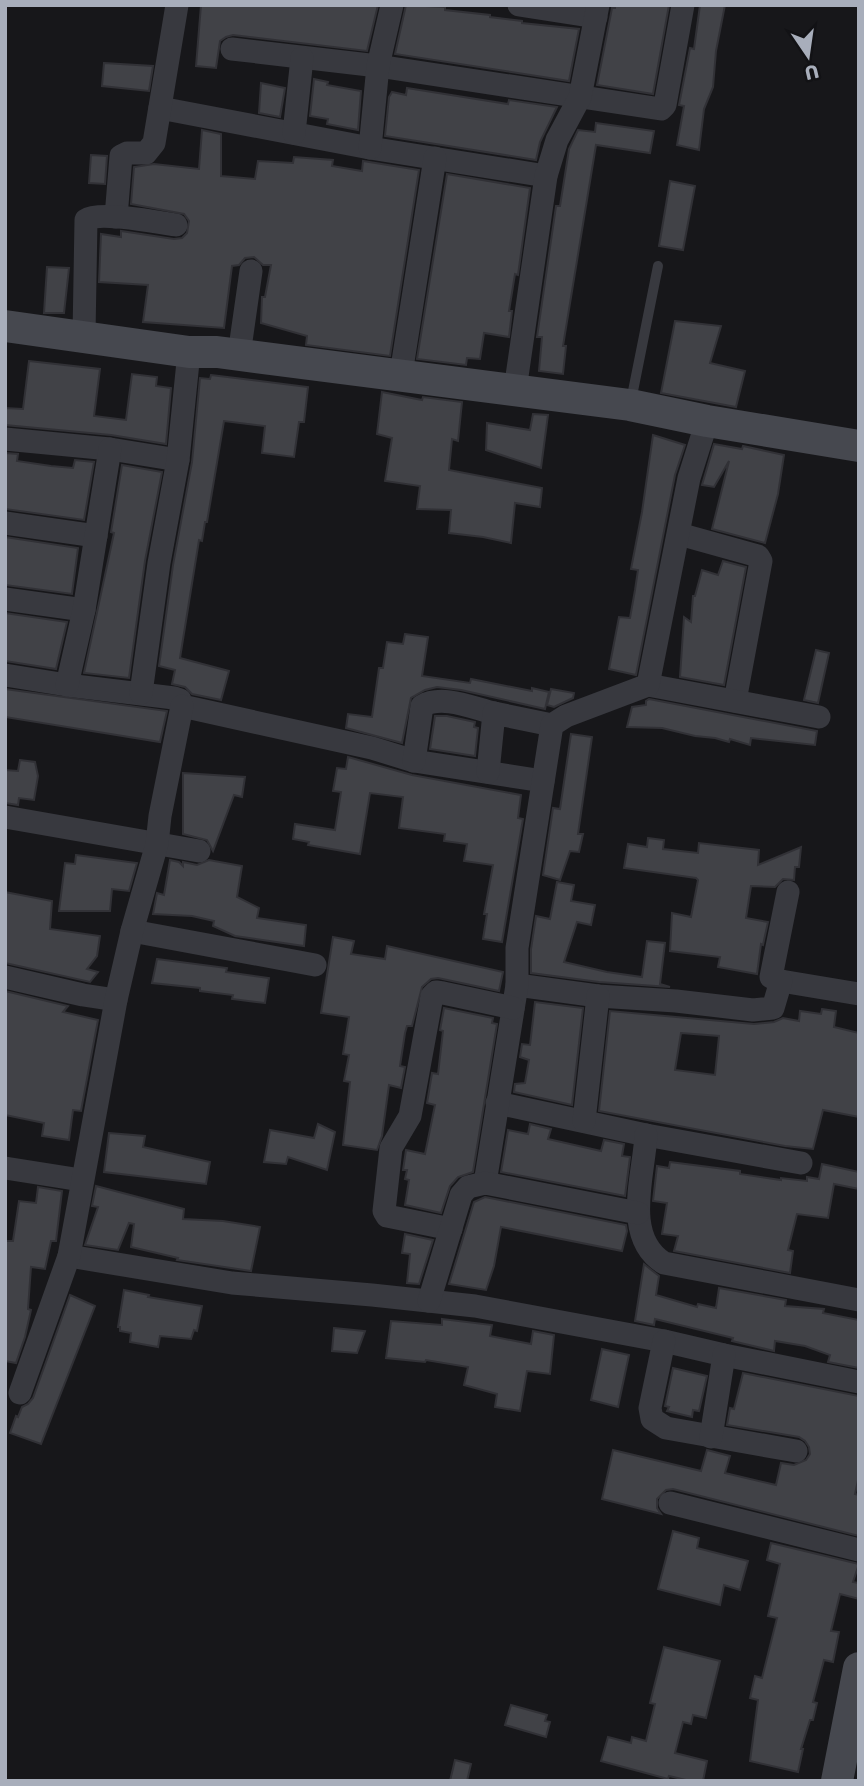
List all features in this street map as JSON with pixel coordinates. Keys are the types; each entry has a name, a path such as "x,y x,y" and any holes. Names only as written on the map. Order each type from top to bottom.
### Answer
{"street":[{"path":"116,217 121,156 127,153 146,153 151,149 177,5"},
{"path":"370,148 378,66 392,5"},
{"path":"515,390 546,176 557,140 580,97 597,11 519,5"},
{"path":"232,49 378,66 661,109 664,107 683,5"},
{"path":"294,133 302,58"},
{"path":"160,108 370,148 546,176"},
{"path":"401,374 435,158"},
{"path":"84,335 86,220 90,217 116,217 176,225"},
{"path":"239,355 251,271"},
{"path":"5,326 84,335 133,345 401,374 630,405 707,421 859,446"},
{"path":"141,693 159,563 178,460 189,352"},
{"path":"648,685 689,478 707,421"},
{"path":"5,439 110,449 178,460"},
{"path":"67,685 84,610 110,449"},
{"path":"5,523 96,536"},
{"path":"679,534 761,559 735,702"},
{"path":"5,599 84,610"},
{"path":"5,675 173,698 180,700 182,706 157,844 116,1000 69,1256 20,1393"},
{"path":"414,761 422,706 442,701 552,725 566,716 648,685 819,717"},
{"path":"182,706 372,748 414,761 543,781"},
{"path":"488,772 494,713"},
{"path":"485,1184 517,985 517,948 552,725"},
{"path":"5,817 199,851"},
{"path":"788,892 771,977 859,994"},
{"path":"132,932 315,965"},
{"path":"5,976 116,1000"},
{"path":"517,985 598,996 765,1010 773,1008 776,1003 781,981"},
{"path":"451,1229 387,1216 384,1211 391,1148 410,1116 432,996 436,992 443,993 513,1008"},
{"path":"584,1121 598,996"},
{"path":"497,1103 646,1135 801,1163"},
{"path":"646,1135 638,1213 647,1249 664,1263 859,1300"},
{"path":"5,1168 81,1180"},
{"path":"429,1301 464,1190 485,1184 638,1213"},
{"path":"69,1256 232,1283 487,1308 664,1341 859,1382"},
{"path":"664,1341 650,1408 652,1419 666,1428 796,1451"},
{"path":"711,1437 724,1355"},
{"path":"670,1503 859,1550"},
{"path":"837,1781 859,1668"}],"lane":[{"path":"630,405 658,266"}],"building":[{"path":"201,5 378,5 367,51 233,35 220,41 216,68 196,66"},
{"path":"406,5 445,7 445,10 490,15 522,23 579,29 569,81 395,54"},
{"path":"615,5 669,5 653,94 597,85 612,8 615,8"},
{"path":"700,5 725,5 716,51 713,87 704,109 699,150 677,145 684,106 679,105 690,48 694,49"},
{"path":"104,63 153,66 149,91 102,86"},
{"path":"314,79 328,82 327,85 361,91 358,130 327,124 328,119 310,116"},
{"path":"261,83 285,88 280,117 259,113"},
{"path":"407,88 508,104 509,100 557,107 540,142 536,160 385,136 389,97 392,92 406,95"},
{"path":"596,123 654,131 650,153 596,145 563,346 566,346 563,374 539,371 542,337 537,337 556,206 560,206 569,149 578,130 595,132"},
{"path":"202,130 221,134 221,176 255,179 258,161 293,163 294,157 333,160 332,166 362,171 363,161 419,170 390,356 306,345 307,336 261,323 262,297 265,297 271,265 263,265 254,257 245,258 239,265 232,266 224,328 143,322 148,285 99,282 101,234 121,237 121,231 174,239 182,238 187,233 189,221 184,214 131,204 134,167 154,164 199,169"},
{"path":"91,155 107,156 105,184 89,183"},
{"path":"447,174 530,188 518,275 515,274 509,311 512,311 509,337 484,333 480,359 467,358 466,365 417,359"},
{"path":"670,181 695,186 683,250 659,246"},
{"path":"47,267 69,268 64,313 44,313"},
{"path":"675,321 721,326 710,363 745,371 736,407 661,393"},
{"path":"29,361 100,369 94,416 126,420 132,374 157,377 156,386 171,388 166,444 111,435 5,425 5,408 23,409"},
{"path":"211,375 308,387 304,422 299,422 294,457 262,453 265,426 224,421 207,522 202,541 199,540 180,658 229,671 221,700 192,694 185,687 172,684 175,670 159,666 173,565 192,462 200,378 210,379"},
{"path":"382,392 422,400 423,397 462,402 458,441 452,439 449,470 542,488 540,507 515,503 511,543 449,533 451,510 417,509 420,486 385,481 392,438 377,434"},
{"path":"533,414 548,415 541,468 486,450 487,423 530,430"},
{"path":"653,435 685,445 675,475 636,675 609,669 619,617 630,618 638,570 631,569"},
{"path":"714,444 742,449 743,446 784,455 778,494 765,543 712,529 729,461 714,487 702,485"},
{"path":"5,453 18,454 17,461 51,466 73,468 75,460 94,462 84,520 5,509"},
{"path":"122,465 162,472 145,561 129,678 84,673 114,533 111,532"},
{"path":"5,537 78,548 72,594 5,585"},
{"path":"723,561 746,567 724,685 680,677 684,617 691,622 693,596 702,570 718,575"},
{"path":"5,613 67,622 56,669 5,661"},
{"path":"405,634 428,637 422,676 470,683 471,679 549,692 545,709 437,687 411,698 402,743 346,728 348,714 372,717 379,668 383,668 387,642 403,644"},
{"path":"816,650 829,653 818,703 804,700"},
{"path":"5,689 167,711 160,742 5,717"},
{"path":"551,689 574,693 573,698 554,707 547,705"},
{"path":"649,699 817,731 815,745 751,738 750,745 662,728 627,727 632,707 646,705"},
{"path":"435,716 475,722 474,727 478,728 475,756 430,749"},
{"path":"571,734 592,737 578,834 583,834 579,852 570,851 560,880 543,875 553,808 560,809"},
{"path":"348,757 412,775 521,795 518,818 523,819 502,942 483,939 487,914 484,914 493,865 464,861 467,844 444,841 445,834 399,828 403,797 370,793 360,854 308,845 309,842 293,839 295,824 335,830 341,792 333,791 337,768 346,769"},
{"path":"20,760 35,762 38,776 34,800 19,798 18,805 5,803 5,770 18,771"},
{"path":"183,773 245,777 242,797 234,795 213,851 207,840 183,834"},
{"path":"648,838 664,840 663,849 698,853 699,843 759,850 758,865 801,847 799,867 795,867 794,880 783,879 775,887 751,886 746,918 768,922 763,945 761,944 757,974 718,967 720,957 670,951 672,913 691,917 698,880 624,868 628,844 647,847"},
{"path":"76,855 137,863 129,891 112,889 110,911 59,911 65,863 75,864"},
{"path":"170,860 183,866 183,862 197,865 209,860 242,866 237,897 259,908 257,918 306,925 304,946 235,936 213,926 214,921 192,916 153,914 157,893 164,895"},
{"path":"557,882 574,885 571,901 595,905 591,925 577,922 564,962 642,977 647,941 665,943 660,984 670,987 599,982 531,973 536,916 550,919"},
{"path":"5,892 52,901 50,929 100,936 97,956 87,969 98,972 90,982 5,963"},
{"path":"333,937 354,941 351,954 385,959 387,946 503,972 499,991 438,978 431,979 422,987 412,1026 407,1026 405,1033 400,1066 405,1067 401,1088 389,1085 382,1136 377,1150 343,1145 350,1082 344,1081 349,1055 343,1054 349,1017 321,1013"},
{"path":"157,959 227,968 226,972 269,978 265,1003 232,999 233,995 200,991 200,988 152,983"},
{"path":"5,991 68,1006 63,1012 98,1020 81,1111 73,1110 69,1140 42,1136 44,1123 5,1115"},
{"path":"535,1002 583,1008 572,1105 514,1092 515,1084 525,1083 529,1060 520,1057 522,1044 530,1045"},
{"path":"444,1008 493,1018 492,1023 497,1024 473,1172 458,1177 450,1186 441,1213 405,1205 409,1180 405,1179 407,1170 403,1170 406,1150 425,1154 435,1105 427,1103 432,1073 438,1074"},
{"path":"822,1009 836,1011 834,1027 859,1033 859,1117 823,1110 813,1149 599,1111 610,1011 754,1024 783,1018 799,1021 800,1011 821,1014","holes":["681,1033 719,1036 715,1075 675,1070"]},
{"path":"318,1124 335,1132 327,1170 288,1157 286,1164 264,1162 270,1130 314,1138"},
{"path":"530,1124 551,1129 548,1139 601,1151 604,1140 624,1144 622,1156 630,1157 625,1196 501,1172 508,1130 528,1134"},
{"path":"109,1133 145,1136 143,1147 210,1162 206,1184 104,1172"},
{"path":"670,1162 740,1171 740,1174 781,1180 807,1181 807,1177 819,1179 822,1164 859,1172 859,1189 834,1184 828,1218 797,1214 788,1250 793,1251 790,1273 674,1251 678,1236 662,1234 667,1203 653,1201 657,1166 669,1168"},
{"path":"96,1186 184,1209 183,1219 223,1221 260,1227 251,1271 177,1260 178,1258 131,1247 134,1224 129,1223 118,1250 85,1245 98,1207 92,1206"},
{"path":"38,1187 62,1191 56,1241 51,1241 45,1269 31,1267 28,1309 31,1310 16,1363 5,1361 5,1241 13,1241 19,1201 36,1203"},
{"path":"485,1197 626,1225 622,1251 501,1227 494,1266 486,1290 449,1284 474,1202"},
{"path":"405,1234 433,1240 419,1284 407,1283 410,1254 402,1253"},
{"path":"644,1264 659,1276 656,1295 697,1307 698,1304 716,1308 719,1288 786,1300 785,1306 824,1309 823,1313 859,1320 859,1368 828,1362 830,1355 805,1346 775,1341 774,1351 655,1319 654,1325 635,1321"},
{"path":"124,1290 202,1306 197,1331 194,1330 191,1339 160,1336 158,1347 130,1342 131,1333 120,1331 118,1327"},
{"path":"70,1295 95,1306 41,1444 10,1433 16,1416 18,1417 22,1407 33,1398"},
{"path":"442,1319 492,1325 490,1336 531,1344 533,1331 554,1335 550,1374 527,1371 520,1411 495,1407 497,1394 464,1385 468,1367 426,1360 386,1358 391,1321 442,1325"},
{"path":"334,1328 365,1331 357,1353 332,1351"},
{"path":"602,1349 629,1355 618,1407 591,1400"},
{"path":"673,1368 707,1376 699,1411 693,1410 692,1417 667,1411 669,1407 665,1406"},
{"path":"743,1373 859,1396 859,1476 855,1494 859,1495 859,1536 673,1489 666,1490 657,1499 657,1508 661,1514 602,1499 613,1450 701,1471 707,1450 730,1456 725,1473 776,1485 781,1463 794,1465 806,1460 810,1454 809,1447 799,1437 727,1425 730,1408 734,1409"},
{"path":"673,1531 699,1538 697,1548 748,1561 740,1590 724,1585 720,1605 658,1589"},
{"path":"771,1543 859,1564 853,1582 859,1583 859,1599 840,1594 831,1631 839,1632 833,1662 824,1660 813,1702 817,1703 801,1749 798,1772 750,1761 758,1700 750,1698 755,1676 762,1678 777,1618 768,1616 780,1564 767,1560"},
{"path":"664,1647 720,1661 706,1718 693,1715 691,1724 683,1722 675,1753 707,1761 703,1781 669,1776 668,1779 601,1761 608,1737 631,1743 632,1737 646,1741 655,1704 650,1703"},
{"path":"511,1705 547,1715 545,1721 550,1722 546,1737 505,1725"},
{"path":"455,1760 471,1764 467,1781 450,1781"}]}
